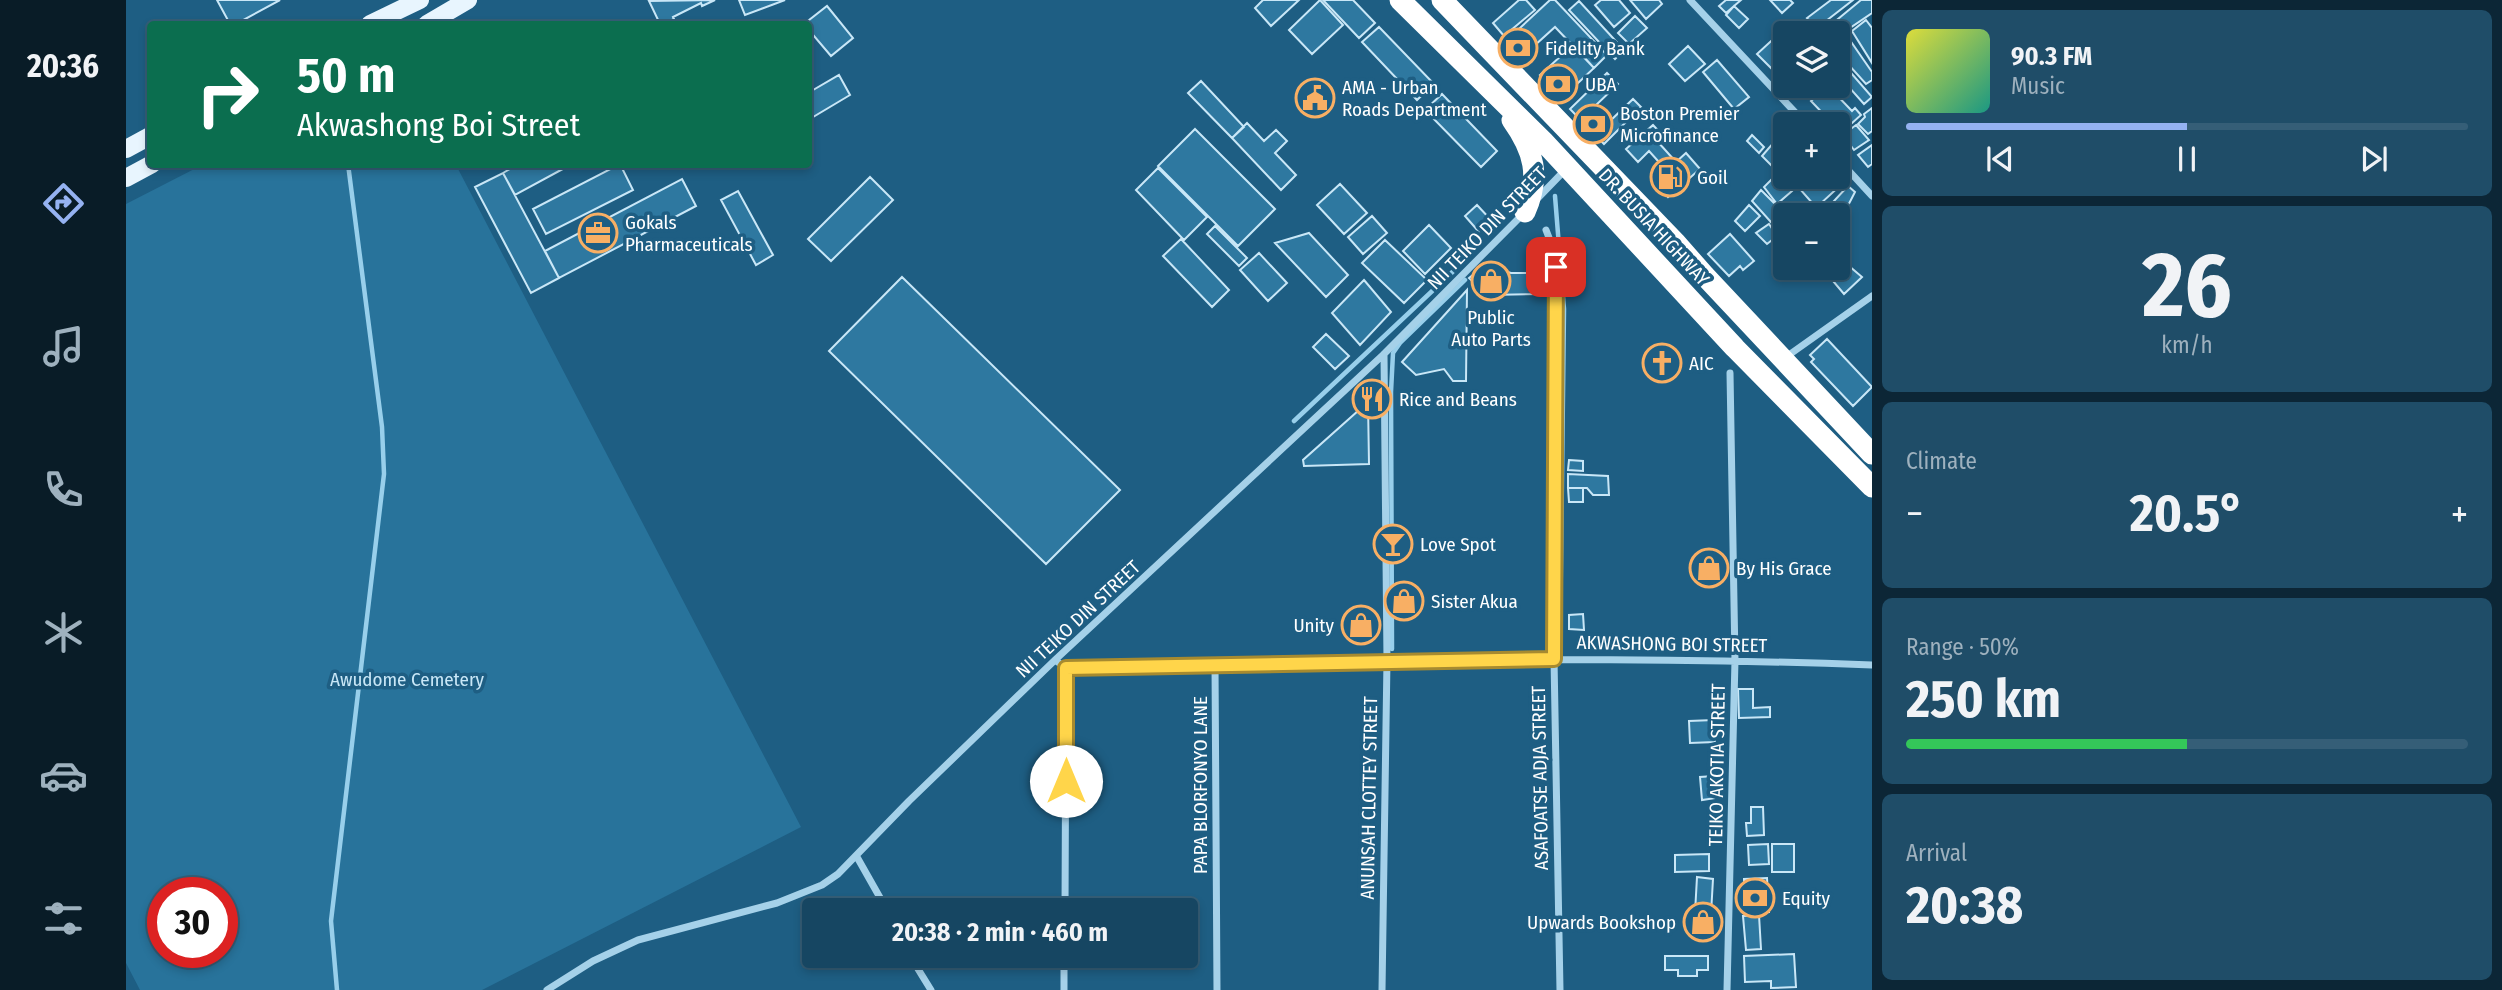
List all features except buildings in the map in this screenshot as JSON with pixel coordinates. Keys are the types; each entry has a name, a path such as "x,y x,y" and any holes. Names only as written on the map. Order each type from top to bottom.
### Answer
{"highway":[{"name":"DR. BUSIA HIGHWAY","path":"1400,0 1544,141 1735,348 1872,487"},
{"name":"DR. BUSIA HIGHWAY","path":"1442,0 1574,137 1573,150 1593,177 1653,235 1704,276 1872,454"},
{"path":"1496,95 1521,132 1535,171 1534,188 1525,212"}],"main road":[{"path":"376,21 420,0"},
{"path":"432,21 468,0"},
{"path":"126,149 147,138"},
{"path":"126,178 147,167"}],"street":[{"path":"1690,0 1795,112"},
{"name":"NII TEIKO DIN STREET","path":"547,990 559,986 593,961 638,940 777,903 822,885 857,857 909,801 1055,660 1384,354 1567,168"},
{"path":"1850,172 1872,196"},
{"name":"ASAFOATSE ADJA STREET","path":"1546,230 1556,267 1554,659 1560,990"},
{"path":"1782,359 1872,296"},
{"name":"ANUNSAH CLOTTEY STREET","path":"1382,990 1387,660 1384,354"},
{"name":"TEIKO AKOTIA STREET","path":"1727,990 1735,660 1730,373"},
{"name":"AKWASHONG BOI STREET","path":"1066,668 1554,659 1735,660 1872,665"},
{"path":"1055,660 1066,668 1065,898"},
{"name":"PAPA BLORFONYO LANE","path":"1215,664 1217,990"},
{"path":"857,857 880,898"},
{"path":"917,968 931,990"},
{"path":"1064,968 1064,990"}],"green space":[{"name":"Awudome Cemetery","path":"196,168 458,168 801,827 482,990 140,990 126,963 126,204"}],"waterway":[{"path":"337,990 331,921 384,474 382,427 349,168"},
{"path":"1555,196 1564,309 1560,643"},
{"path":"1294,421 1462,263"},
{"path":"1392,649 1393,353 1465,280"}],"place":[{"name":"Fidelity Bank","path":"1518,48"},
{"name":"UBA","path":"1558,84"},
{"name":"AMA - Urban Roads Department","path":"1315,98"},
{"name":"Boston Premier Microfinance","path":"1593,124"},
{"name":"Goil","path":"1670,177"},
{"name":"Gokals Pharmaceuticals","path":"598,233"},
{"name":"Public Auto Parts","path":"1491,281"},
{"name":"AIC","path":"1662,363"},
{"name":"Rice and Beans","path":"1372,399"},
{"name":"Love Spot","path":"1393,544"},
{"name":"By His Grace","path":"1709,568"},
{"name":"Sister Akua","path":"1404,601"},
{"name":"Unity","path":"1361,625"},
{"name":"Equity","path":"1755,898"},
{"name":"Upwards Bookshop","path":"1703,922"}],"route":[{"path":"1066,781 1066,668 1554,659 1556,267"}]}
